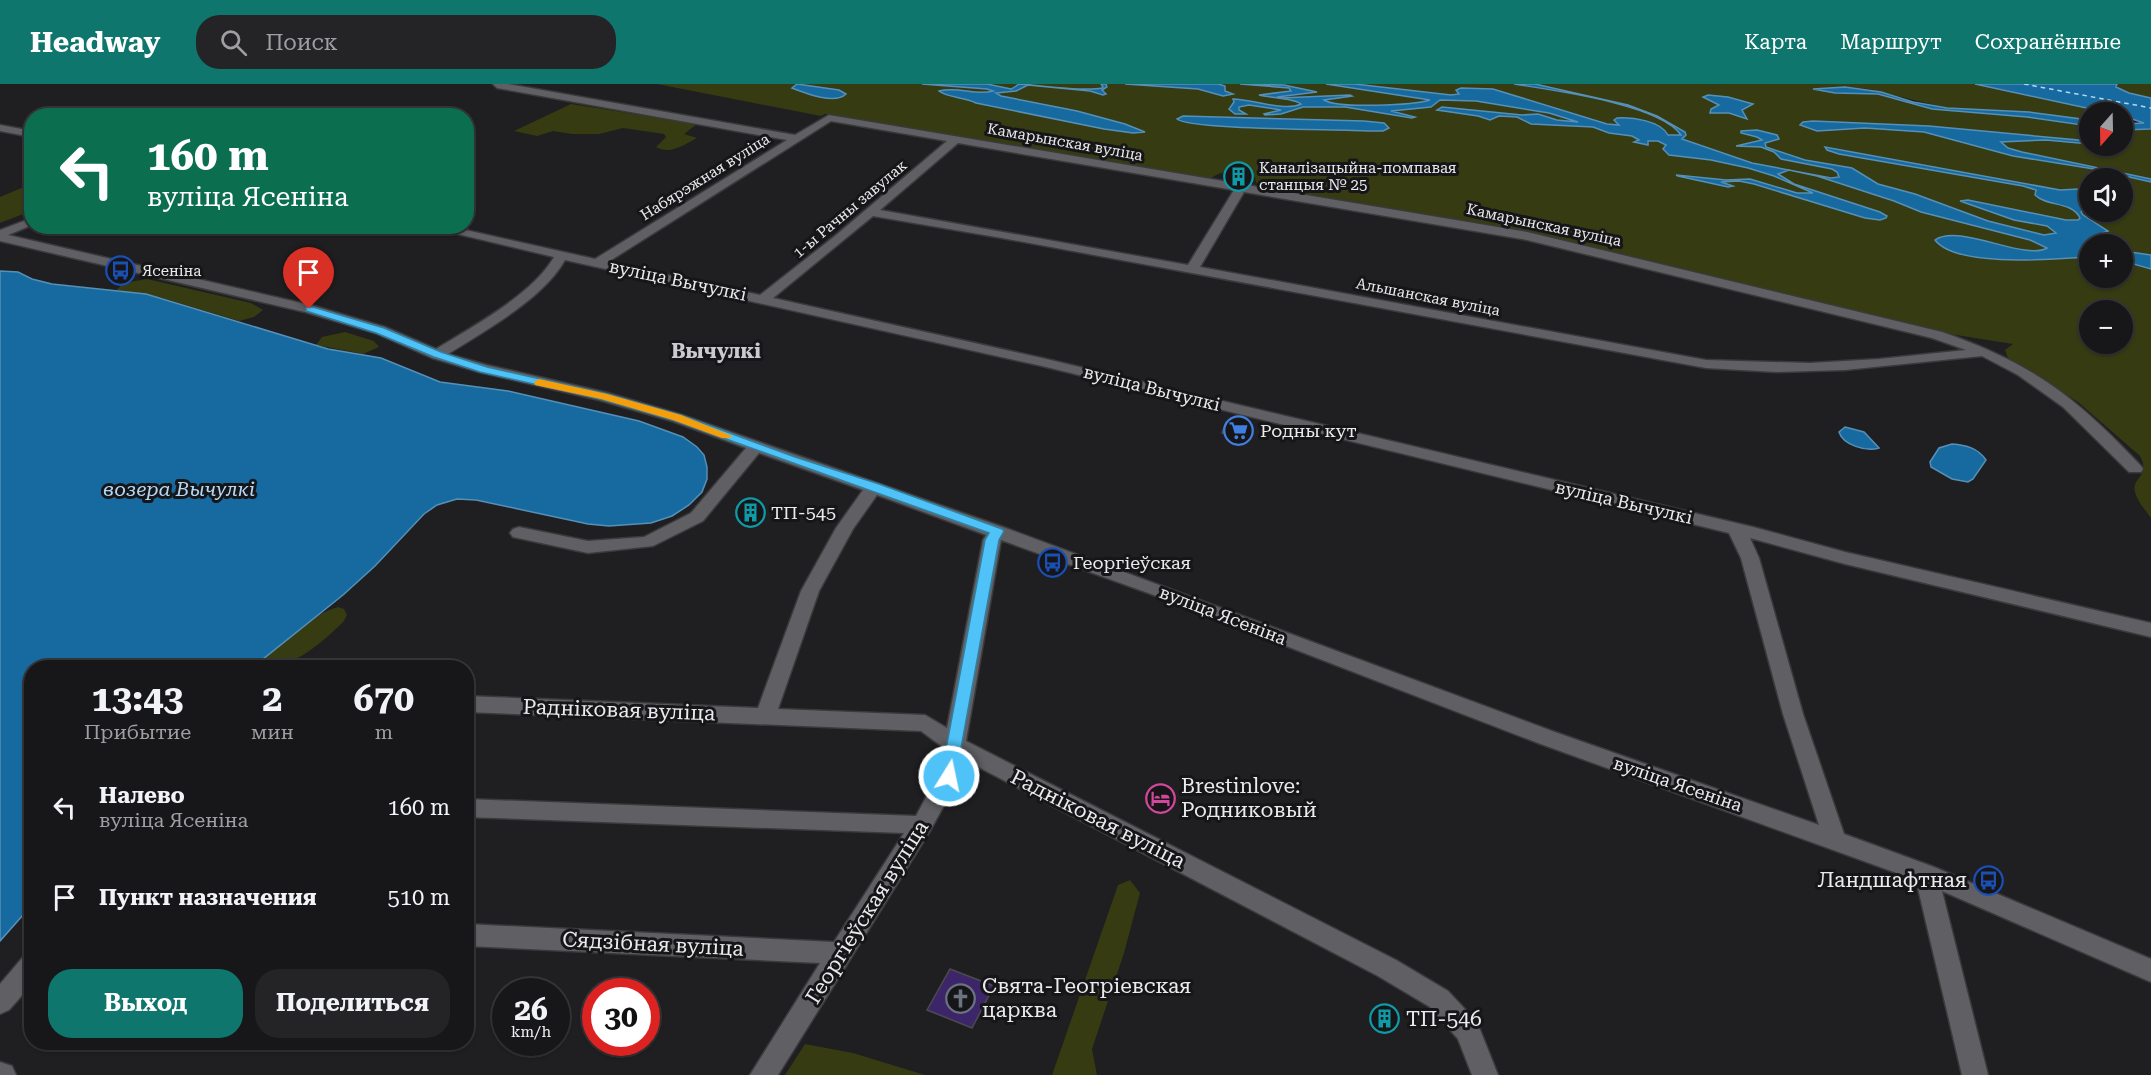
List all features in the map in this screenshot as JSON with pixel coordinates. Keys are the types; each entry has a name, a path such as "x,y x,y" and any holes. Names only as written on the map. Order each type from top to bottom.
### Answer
{"street":[{"path":"497,85 795,138"},
{"name":"Набярэжная вуліца","path":"597,262 829,118"},
{"name":"Камарынская вуліца","path":"829,118 1527,236 1937,335 1985,351 2032,376 2071,404 2135,469"},
{"path":"0,128 24,132"},
{"name":"1-ы Рачны завулак","path":"764,299 839,239 955,140"},
{"path":"1192,269 1241,189"},
{"name":"Альшанская вуліца","path":"869,212 1706,364 1777,369 1891,364 1985,351"},
{"path":"0,235 24,224"},
{"name":"вуліца Вычулкі","path":"466,234 1042,362 1735,529 1845,558 2151,630"},
{"name":"вуліца Ясеніна","path":"0,235 309,309 380,330 437,354 484,369 635,405 677,418 997,531 1545,737 1926,874 2151,971"},
{"path":"437,354 486,323 543,280 557,265 562,255"},
{"path":"519,533 588,547 647,542 697,517 755,447"},
{"path":"766,715 810,591 844,528 874,487"},
{"path":"1735,529 1743,540 1750,558 1793,714 1834,840"},
{"name":"Георгіеўская вуліца","path":"763,1075 794,1030 839,953 922,825 949,776 992,540 997,531"},
{"name":"Радніковая вуліца","path":"474,704 925,723 955,745 1387,968 1439,999 1468,1031 1485,1075"},
{"path":"474,808 922,825"},
{"path":"1926,874 1975,1075"},
{"name":"Сядзібная вуліца","path":"474,935 839,953"},
{"path":"0,1002 24,974"}],"green space":[{"path":"657,84 1975,84 2079,106 2079,119 2029,112 1947,108 1868,89 1845,87 1813,89 1835,93 1874,93 1932,109 2027,117 2079,125 2079,156 2133,156 2133,130 2151,129 2151,518 2135,492 2136,483 2143,468 2140,456 2078,402 2008,358 2005,350 2013,344 1931,331 1575,244 1258,187 1254,176 1243,172 1226,172 1210,179 1008,147 825,114 821,116"},
{"path":"2117,84 2151,84 2151,98 2123,91 2115,87"},
{"path":"571,104 697,124 684,134 697,138 672,150 666,150 656,147 666,137 664,134 623,128 599,134 553,131 537,136 514,131"},
{"path":"24,187 24,214 0,223 0,197"},
{"path":"147,279 251,303 263,310 254,317 239,321 162,298 116,290 124,283"},
{"path":"345,332 374,341 379,347 363,354 316,345 322,337"},
{"path":"338,607 344,609 347,615 344,621 318,645 293,660 263,660 298,629"},
{"path":"1130,880 1140,893 1124,953 1092,1049 1097,1075 1052,1075 1118,885"},
{"path":"805,1044 853,1053 925,1075 785,1075"}],"water":[{"path":"797,84 839,90 846,94 835,98 820,97 792,88"},
{"path":"922,84 987,84 1011,89 1019,84 1034,86 1028,85 1016,91 996,93 1001,96 1077,111 1145,132 1133,133 1104,129 976,103 939,91 993,91"},
{"path":"1101,84 1106,84 1107,87 1102,90 1106,94 1060,88 1093,89 1102,88"},
{"path":"1125,84 1218,84 1225,86 1225,91 1233,94 1223,96 1198,89"},
{"path":"1240,84 1284,85 1317,92 1277,97 1280,98 1350,95 1352,96 1324,100 1332,103 1359,105 1393,105 1430,100 1326,84 1355,84 1451,95 1459,94 1456,90 1461,88 1493,89 1607,124 1619,125 1614,120 1617,118 1638,119 1659,126 1668,135 1681,135 1669,124 1629,107 1604,100 1514,84 1535,84 1628,105 1657,116 1685,132 1686,135 1682,139 1752,163 1789,170 1778,174 1794,184 1887,216 1880,220 1865,218 1739,181 1721,182 1733,186 1728,187 1678,176 1676,175 1726,180 1750,179 1797,193 1813,193 1774,176 1748,168 1711,160 1669,155 1663,149 1666,145 1658,141 1648,141 1648,145 1634,142 1639,140 1632,136 1609,133 1593,127 1531,124 1517,117 1499,116 1490,120 1437,110 1442,107 1522,115 1538,114 1557,120 1578,122 1549,113 1476,101 1440,100 1431,107 1391,111 1415,117 1412,118 1345,107 1303,107 1281,114 1265,115 1281,110 1249,105 1239,107 1239,110 1246,114 1235,114 1229,109 1234,102 1233,99 1286,107 1301,104 1293,100 1259,95 1291,91 1289,88"},
{"path":"1975,84 2117,84 2116,87 2129,93 2151,98 2151,129 2133,130 2133,124 2144,123 2133,119 2133,102 2079,102 2079,106"},
{"path":"1845,87 1881,92 1913,102 1947,108 2029,112 2079,119 2079,125 2027,117 1932,109 1878,94 1835,93 1813,89"},
{"path":"1708,95 1728,97 1753,104 1742,110 1747,119 1729,113 1710,113 1711,109 1719,105 1703,97"},
{"path":"1183,116 1364,121 1384,123 1389,128 1383,131 1368,131 1236,127 1188,123 1177,119"},
{"path":"1803,122 1929,126 2079,140 2079,143 2046,140 2001,142 2008,148 2022,152 2098,168 2013,156 1924,132 1865,128 1817,131 1800,125"},
{"path":"1757,130 1777,135 1779,139 1765,143 1766,147 1805,160 1852,168 1878,184 1915,194 1988,221 2044,235 2056,233 2047,226 2014,220 1960,201 1968,200 2066,220 2079,219 2079,222 2094,222 2108,231 2100,234 2079,234 2079,258 2008,260 1963,255 1946,249 1935,240 1946,236 1959,236 2023,250 2037,251 2047,248 2030,240 1921,212 1817,176 1790,170 1831,178 1839,177 1832,169 1781,159 1774,152 1761,147 1736,146 1762,140 1741,133 1741,131"},
{"path":"1825,147 2060,190 2079,189 2079,217 2065,206 2040,199 2035,195 2036,190 2023,186 1839,154"},
{"path":"2133,175 2151,179 2151,182 2133,178"},
{"path":"2133,252 2151,255 2151,269 2133,264"},
{"name":"возера Вычулкі","path":"0,271 18,272 32,279 52,284 146,294 328,349 381,358 440,382 508,391 639,421 683,437 704,455 707,479 702,492 689,505 672,516 651,523 609,526 588,524 476,500 457,499 437,505 424,514 375,566 343,595 262,660 24,660 24,914 0,941"},
{"path":"1845,427 1864,432 1879,448 1868,449 1845,441 1839,432"},
{"path":"1952,444 1971,448 1986,460 1973,479 1968,482 1952,479 1931,467 1930,462 1939,448"}],"building":[{"name":"Родны кут","path":"1226,422 1252,427 1248,437 1222,433"},
{"name":"Свята-Геогріевская царква","path":"950,969 994,986 972,1028 927,1010"},
{"name":"ТП-546","path":"1376,1007 1396,1013 1394,1030 1373,1024"}],"ferry route":[{"path":"2024,84 2151,108"}],"slow traffic":[{"path":"539,382 603,396 677,418 726,436"}],"place":[{"name":"Каналізацыйна-помпавая станцыя № 25","path":"1238,177"},
{"name":"Ясеніна","path":"121,271"},
{"name":"Родны кут","path":"1239,430"},
{"name":"ТП-545","path":"750,512"},
{"name":"Георгіеўская","path":"1052,562"},
{"name":"Brestinlove: Родниковый","path":"1160,798"},
{"name":"Ландшафтная","path":"1988,880"},
{"name":"Свята-Геогріевская царква","path":"961,998"},
{"name":"ТП-546","path":"1385,1019"}],"district":[{"name":"Вычулкі","path":"716,351"}],"route":[{"path":"309,309 380,330 437,354 484,369 603,396 677,418 997,531 992,540 949,776"}]}
